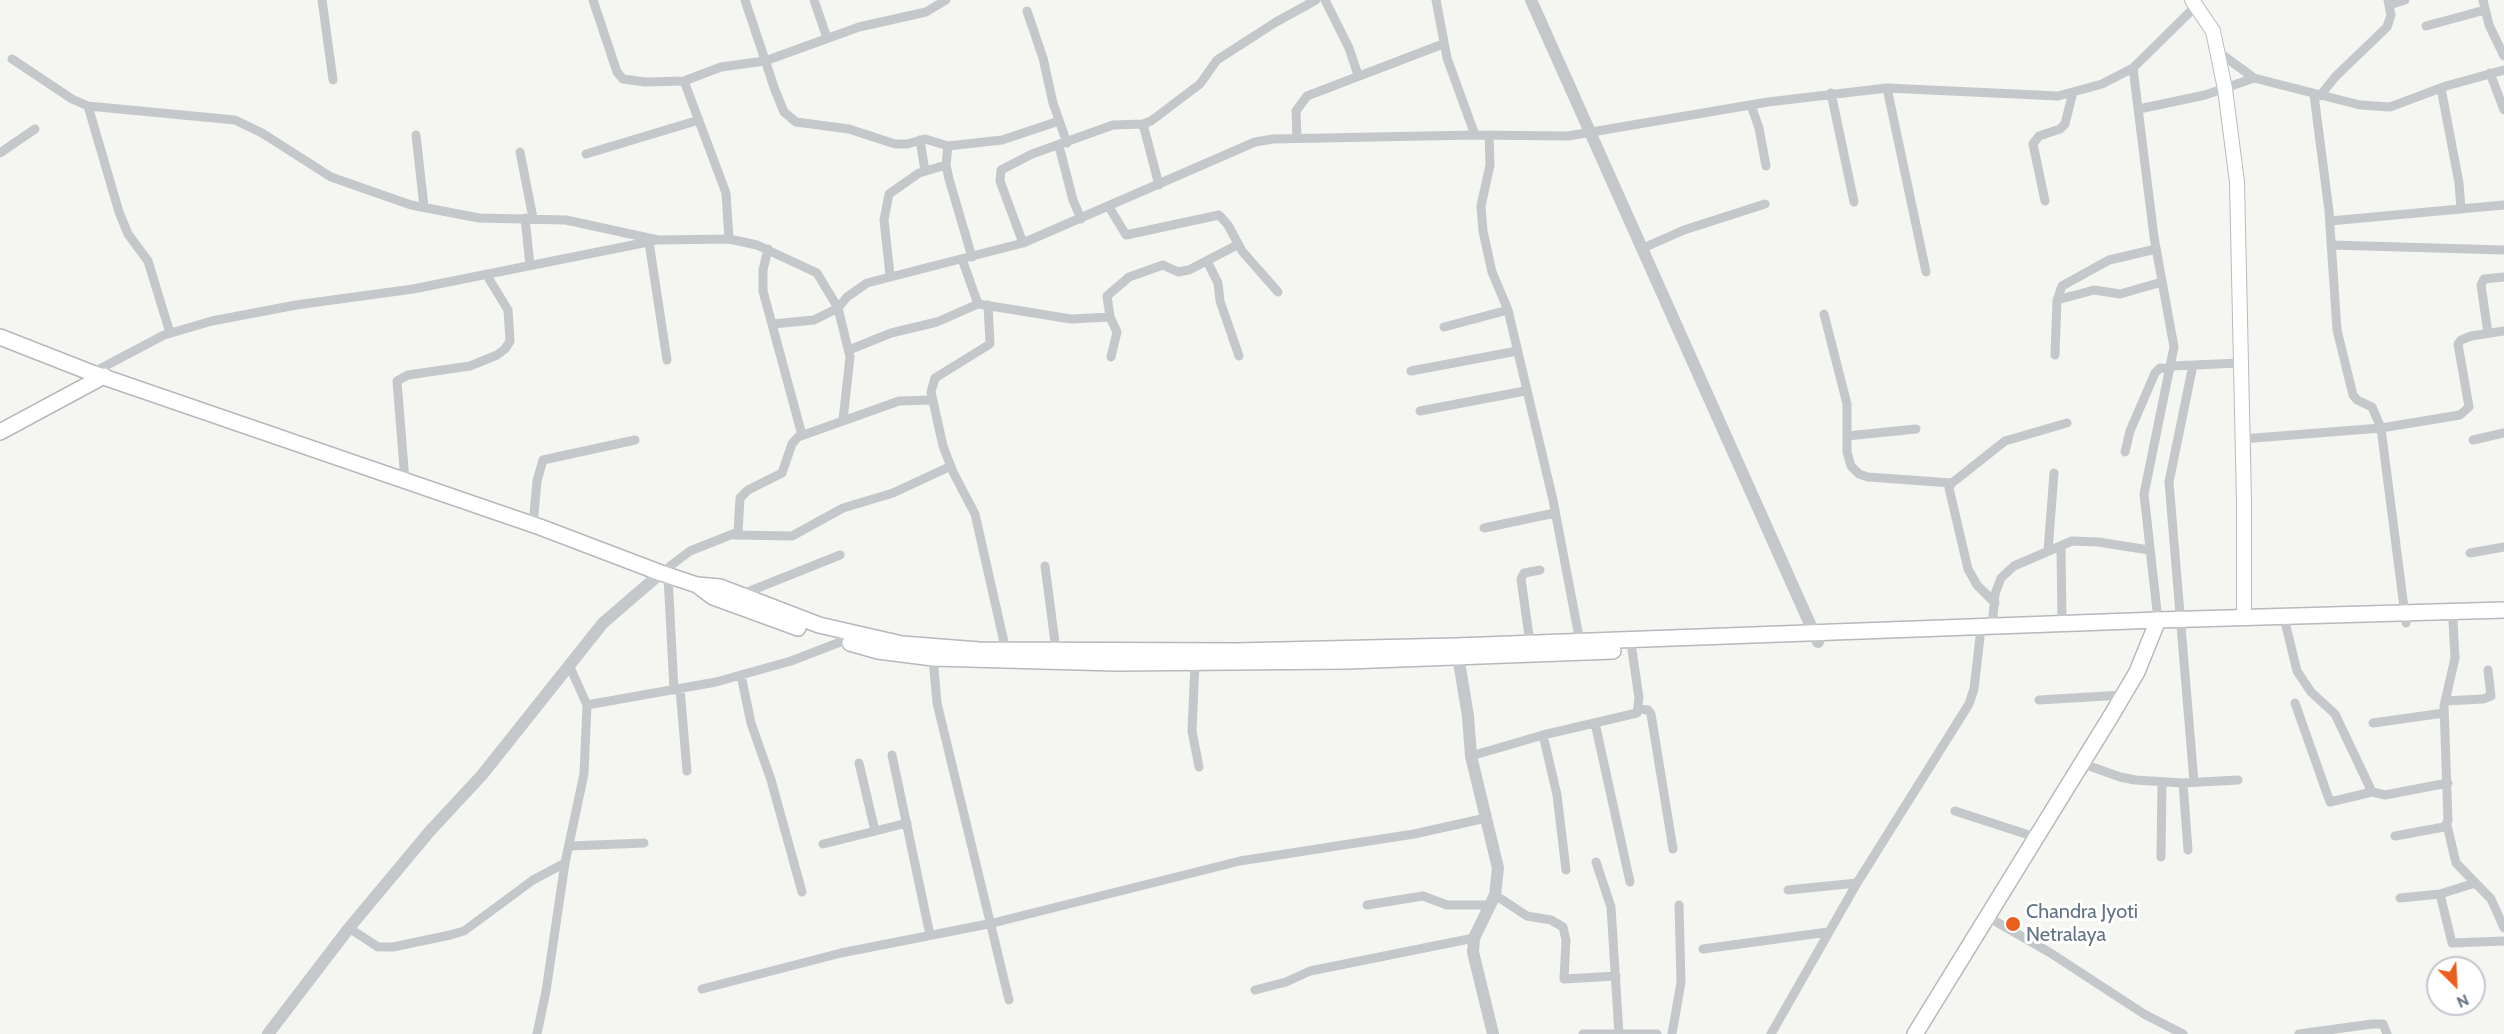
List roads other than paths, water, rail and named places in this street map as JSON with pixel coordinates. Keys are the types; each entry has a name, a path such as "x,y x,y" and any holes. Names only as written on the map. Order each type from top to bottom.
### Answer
{"main road":[{"path":"2194,3 2213,31 2225,89 2237,182 2244,618"},
{"path":"0,337 98,375 533,525 697,585 720,587 819,625 879,640 932,648 1006,651 1632,650 1992,627 2062,624 2157,625"},
{"path":"0,432 98,375"},
{"path":"697,585 713,597 729,604 878,651 992,662 1195,663 1457,652 1530,644 1580,642 1980,637 2183,624 2286,626 2504,610"},
{"path":"2183,624 2244,618 2405,618 2453,621 2504,619"},
{"path":"1915,1034 2123,695 2157,625"}],"street":[{"path":"322,0 333,80"},
{"path":"593,0 608,50 622,79 631,82 684,81 721,67 765,60 859,27 915,15 946,0"},
{"path":"745,0 784,112 796,122 849,129 895,144 931,140 948,146 1002,140 1059,121"},
{"path":"814,0 827,38"},
{"path":"1291,0 1294,10"},
{"path":"1023,243 999,176 1001,170 1113,125 1143,124 1191,92 1217,60 1294,10 1316,0"},
{"path":"1325,0 1349,48 1358,75"},
{"path":"1436,0 1443,44 1459,97 1475,135"},
{"path":"1531,0 1589,134 1817,638"},
{"path":"2317,95 2387,27 2391,15 2388,3 2405,0"},
{"path":"773,324 814,320 838,308 867,283 890,275 1023,243 1255,142 1297,138 1475,135 1544,137 1589,134 1750,105 1831,93 1887,88 2045,96 2073,92 2102,84 2133,68 2194,3"},
{"path":"2426,26 2484,5 2504,56"},
{"path":"1027,10 1043,58 1059,121 1073,200 1081,219"},
{"path":"1297,138 1295,116 1303,99 1358,75 1443,44"},
{"path":"2217,51 2254,78 2360,105 2390,107 2442,88 2504,70"},
{"path":"12,59 72,99 88,106 235,120 262,133 332,177 368,192 461,216 529,218 594,225 653,241"},
{"path":"2133,68 2156,249 2174,347 2144,494 2157,625"},
{"path":"2490,74 2504,110"},
{"path":"2139,109 2225,89 2254,78"},
{"path":"684,81 726,193 729,239"},
{"path":"1887,88 1926,272"},
{"path":"2442,88 2457,171 2461,209"},
{"path":"2045,201 2033,144 2039,136 2060,129 2065,124 2073,92"},
{"path":"1831,93 1854,202"},
{"path":"2317,95 2330,221 2334,314 2351,389 2357,400 2372,407 2381,428 2405,618"},
{"path":"1750,105 1760,128 1766,166"},
{"path":"88,106 119,212 128,234 148,261 170,333"},
{"path":"586,154 699,120"},
{"path":"1143,124 1159,185"},
{"path":"0,153 35,129"},
{"path":"416,135 424,207"},
{"path":"1489,135 1490,165 1482,195 1481,218 1489,262 1508,310 1555,513 1580,642"},
{"path":"920,140 925,171"},
{"path":"948,146 946,165 978,304"},
{"path":"520,152 529,218 530,265"},
{"path":"890,275 884,219 886,199 892,191 925,171 946,165"},
{"path":"1641,249 1684,230 1765,204"},
{"path":"2330,221 2504,205"},
{"path":"1109,207 1126,235 1219,214 1228,225 1238,245 1278,292"},
{"path":"98,375 170,333 238,315 391,293 653,241 729,239 768,249 817,273 838,308 849,350 850,364 843,420"},
{"path":"653,241 667,360"},
{"path":"1111,357 1117,332 1106,305 1107,296 1129,277 1163,265 1182,272 1238,245"},
{"path":"2331,245 2504,250"},
{"path":"768,249 762,281 802,435"},
{"path":"2055,355 2057,300 2062,286 2099,264 2156,249"},
{"path":"1207,261 1218,283 1220,301 1239,356"},
{"path":"405,481 397,381 408,375 470,366 505,350 510,341 508,310 486,274"},
{"path":"2488,333 2481,285 2484,279 2504,277"},
{"path":"2057,300 2094,290 2120,294 2162,282"},
{"path":"849,350 891,333 937,322 978,304 1071,319 1110,317"},
{"path":"988,305 990,344 935,378 932,386 932,400 951,466 975,514 1006,651"},
{"path":"1444,327 1508,310"},
{"path":"1824,314 1847,404 1847,452 1851,466 1863,476 1952,483"},
{"path":"2242,439 2381,428 2460,415 2466,411 2468,401 2458,344 2462,340 2504,331"},
{"path":"1411,371 1517,351"},
{"path":"2125,452 2130,431 2155,373 2160,368 2240,363"},
{"path":"2193,365 2169,482 2183,624 2194,782"},
{"path":"1420,411 1525,391"},
{"path":"735,535 740,528 740,498 748,490 782,473 792,444 802,435 899,401 932,400"},
{"path":"1995,603 1977,585 1968,569 1950,492 1952,483 2005,441 2067,423"},
{"path":"1848,436 1916,429"},
{"path":"2473,440 2504,433"},
{"path":"533,525 537,481 543,460 635,441"},
{"path":"268,1034 349,928 430,831 482,775 603,623 690,551 735,535 792,536 843,508 892,493 951,466"},
{"path":"2048,551 2054,473"},
{"path":"1484,528 1555,513"},
{"path":"1992,627 2001,578 2006,571 2048,551 2082,541 2149,550"},
{"path":"2061,546 2062,624"},
{"path":"2470,553 2504,547"},
{"path":"740,595 840,555"},
{"path":"1045,566 1056,650"},
{"path":"1530,644 1521,579 1524,573 1540,570"},
{"path":"665,574 687,771"},
{"path":"2453,621 2455,658 2444,713 2448,783 2447,825 2456,862 2495,906 2504,928"},
{"path":"2286,626 2297,671 2311,692 2336,714 2372,792"},
{"path":"1771,1034 1857,883 1969,705 1974,689 1980,637"},
{"path":"587,705 677,690 741,675 843,641"},
{"path":"1632,650 1640,709"},
{"path":"1457,652 1468,716 1471,756 1498,868 1493,900 1474,938 1473,952 1493,1034"},
{"path":"933,658 937,703 993,923 1009,1000"},
{"path":"1195,663 1192,730 1199,767"},
{"path":"537,1034 546,991 565,863 584,774 587,705 569,666"},
{"path":"2445,701 2483,699 2491,696 2488,670"},
{"path":"741,675 749,717 771,780 802,892"},
{"path":"2039,700 2123,695"},
{"path":"2295,703 2327,799 2334,803 2372,792 2385,795 2448,783"},
{"path":"1471,756 1543,735 1634,714 1640,709 1648,710 1651,714 1673,849"},
{"path":"2373,723 2444,713"},
{"path":"1595,723 1630,882"},
{"path":"1543,735 1557,795 1566,870"},
{"path":"892,755 930,935"},
{"path":"860,763 875,831"},
{"path":"2081,763 2120,777 2162,782 2238,780"},
{"path":"2161,857 2162,782"},
{"path":"2183,783 2187,850"},
{"path":"1955,811 2035,837"},
{"path":"702,989 841,953 993,923 1239,861 1414,834 1486,819"},
{"path":"823,844 907,823"},
{"path":"2395,836 2447,825"},
{"path":"570,846 644,843"},
{"path":"1596,862 1611,907 1619,1034"},
{"path":"349,928 378,947 393,947 464,931 533,880 565,863"},
{"path":"1788,890 1857,883"},
{"path":"2400,898 2440,894 2475,883"},
{"path":"2440,894 2452,943 2504,941"},
{"path":"1367,905 1423,896 1447,904 1493,900 1527,916 1551,920 1563,927 1566,940 1564,979 1616,976"},
{"path":"1672,1034 1681,982 1679,905"},
{"path":"1986,916 2049,952 2144,1014 2183,1034"},
{"path":"1703,949 1828,932"},
{"path":"1255,990 1286,982 1310,971 1474,938"},
{"path":"2299,1034 2372,1024 2383,1024 2387,1034"},
{"path":"1583,1034 1657,1034"}],"place":[{"name":"Chandra Jyoti Netralaya","path":"2013,924"}]}
